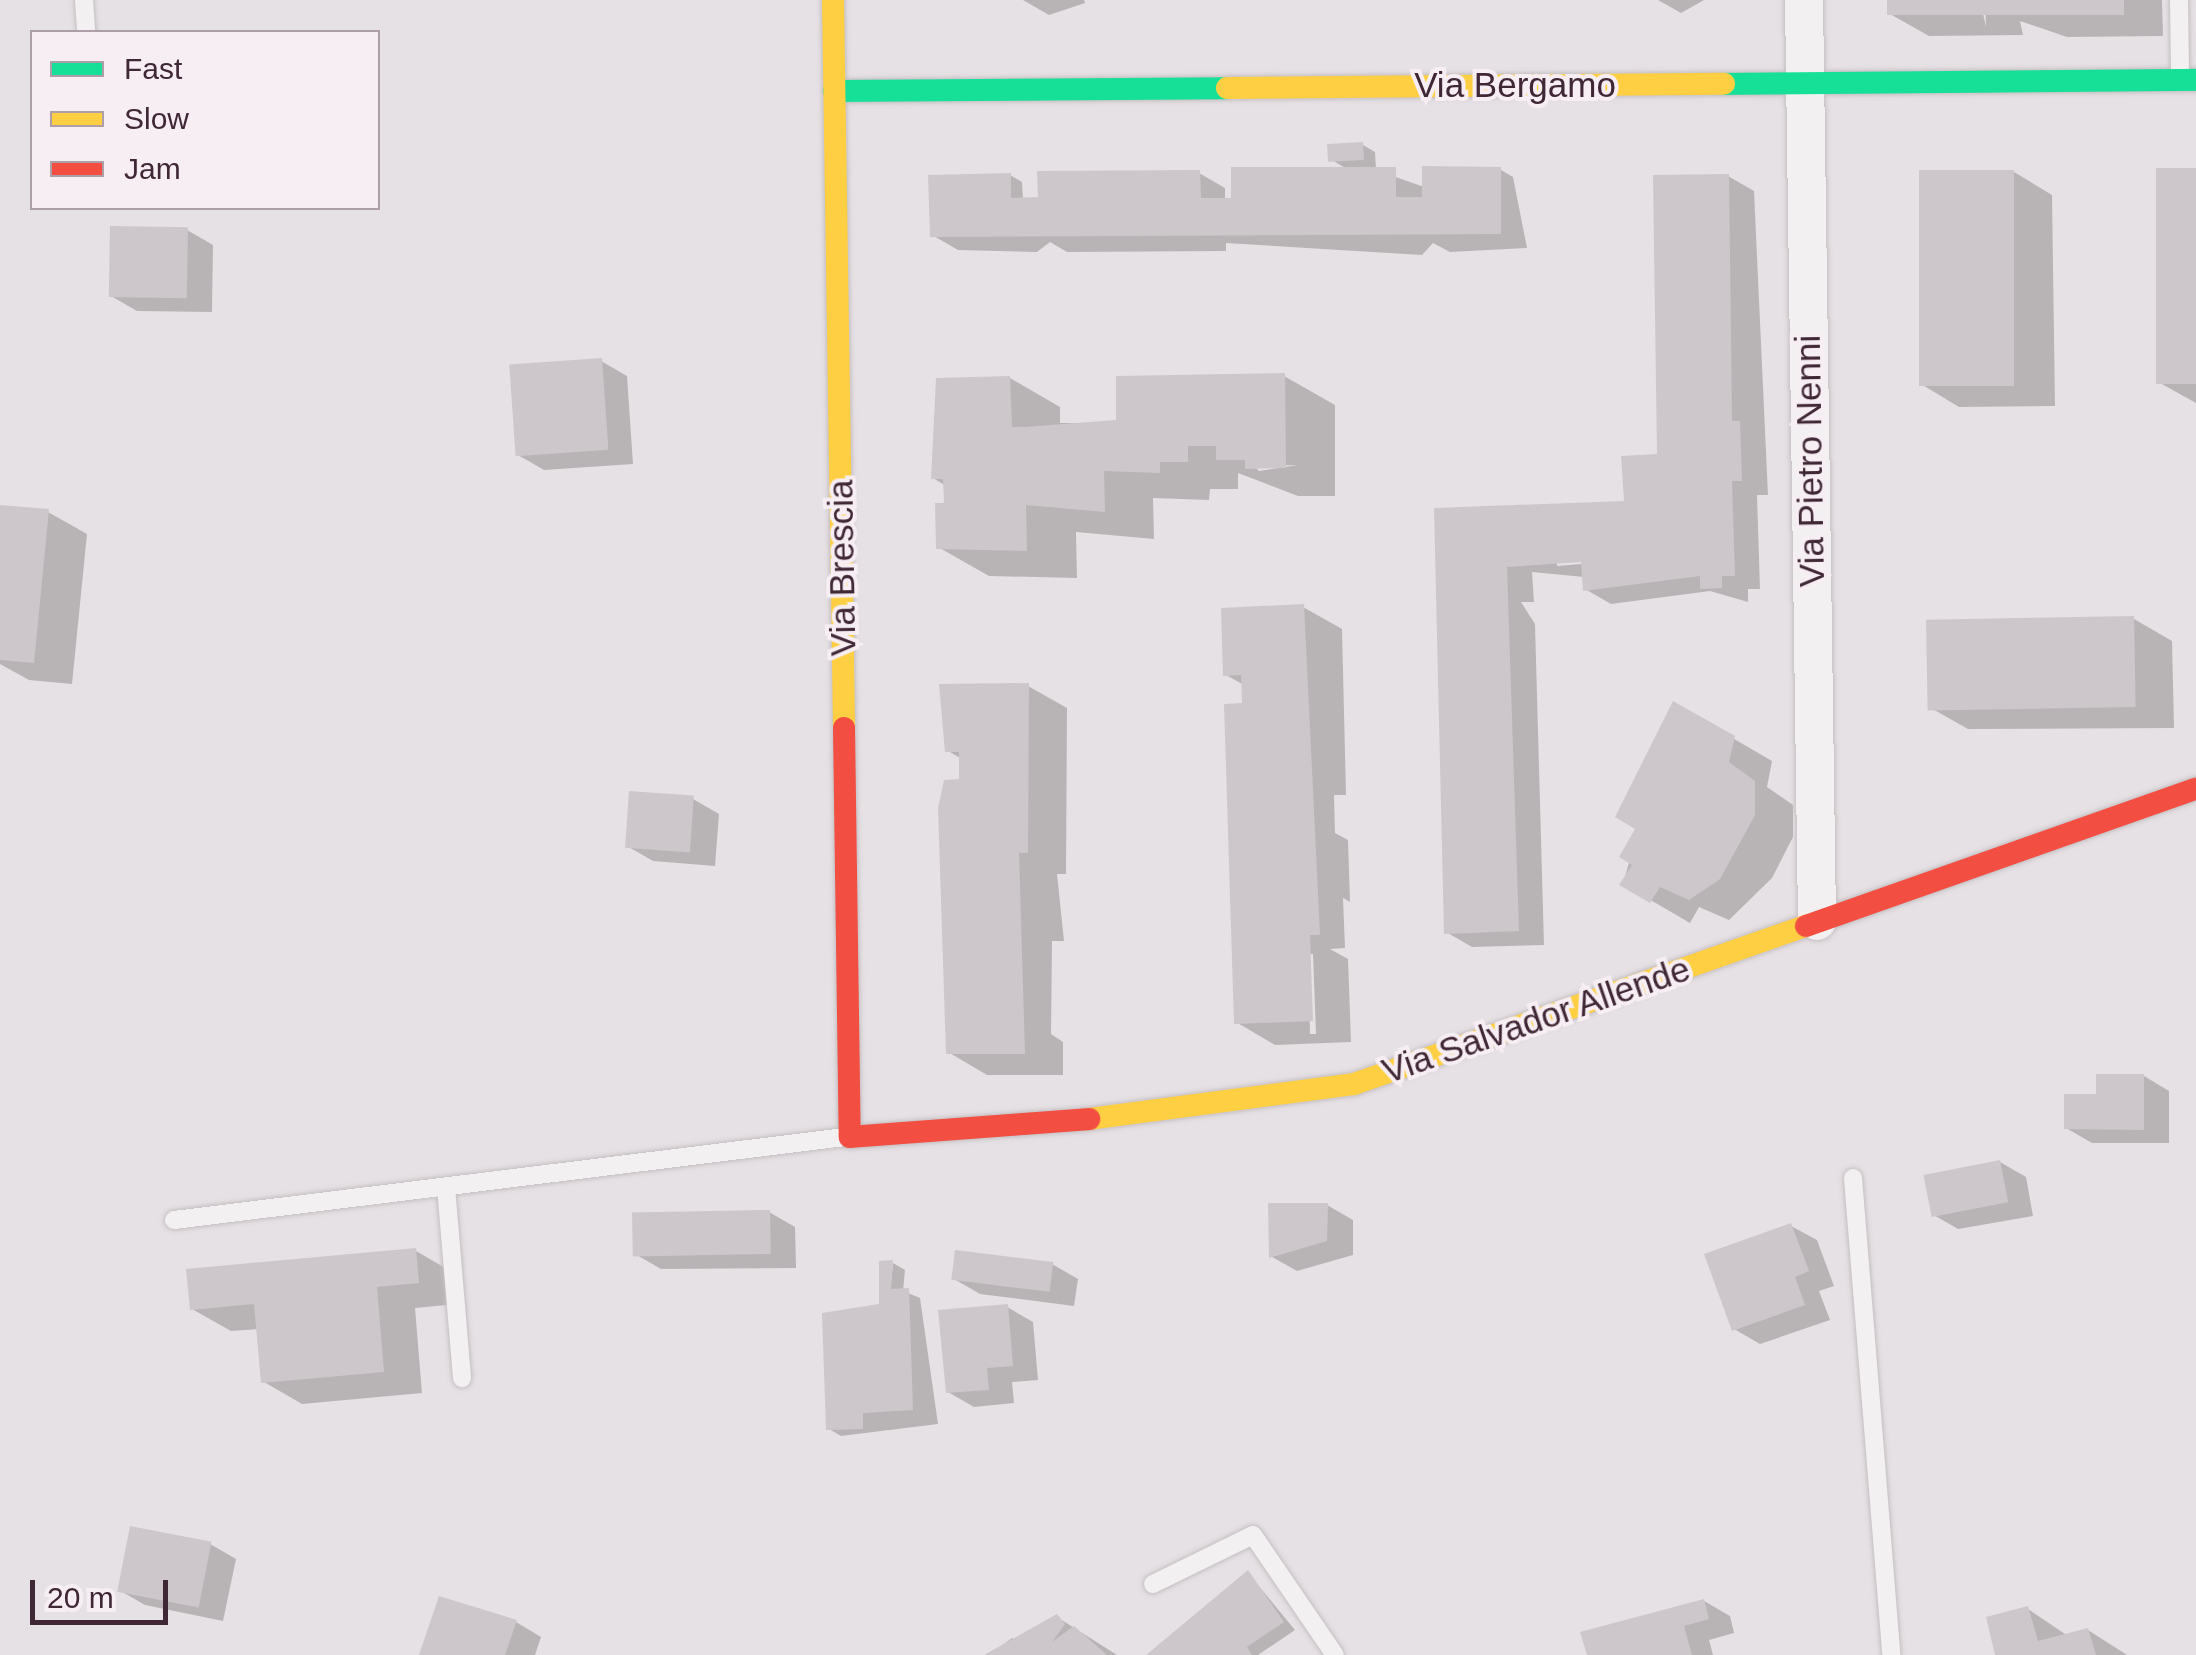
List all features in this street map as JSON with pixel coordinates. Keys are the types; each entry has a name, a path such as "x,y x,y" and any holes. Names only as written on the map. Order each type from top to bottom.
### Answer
{"street":[{"name":"Via Brescia","path":"832,0 850,1137"},
{"name":"Via Pietro Nenni","path":"1804,0 1816,922"},
{"name":"Via Bergamo","path":"834,91 2188,80"},
{"name":"Via Salvador Allende","path":"850,1137 1124,1116 1354,1084 2196,789"}],"lane":[{"path":"84,0 86,30"},
{"path":"2179,0 2188,80"},
{"path":"174,1220 850,1137"},
{"path":"1853,1178 1891,1655"},
{"path":"446,1186 462,1378"},
{"path":"1154,1584 1253,1535 1335,1655"}],"building":[{"path":"1887,0 2124,0 2124,15 1887,15"},
{"path":"1363,142 1364,160 1328,162 1327,144"},
{"path":"1422,166 1501,167 1501,234 930,237 928,175 1011,173 1011,198 1038,197 1037,171 1200,170 1201,198 1231,198 1231,167 1396,167 1396,197 1422,197"},
{"path":"2156,168 2196,168 2196,384 2156,384"},
{"path":"1919,170 2014,170 2014,386 1919,386"},
{"path":"1729,174 1732,421 1740,421 1742,481 1732,481 1735,576 1722,576 1722,588 1700,589 1700,576 1583,591 1581,562 1507,567 1519,931 1444,934 1434,508 1624,501 1621,456 1657,454 1653,175"},
{"path":"110,226 188,227 187,298 109,297"},
{"path":"602,358 608,450 516,456 509,364"},
{"path":"1285,373 1286,468 1245,469 1245,460 1216,460 1216,446 1188,446 1188,462 1160,462 1160,473 1104,471 1105,512 1026,505 1027,551 936,549 935,503 944,503 943,479 931,479 936,378 1010,376 1012,427 1025,427 1116,420 1116,376"},
{"path":"0,505 49,509 34,663 0,660"},
{"path":"1304,604 1320,935 1310,935 1313,1021 1234,1024 1224,704 1242,703 1241,675 1223,676 1221,608"},
{"path":"2134,616 2136,707 1928,711 1926,620"},
{"path":"1029,683 1028,853 1019,853 1025,1054 946,1054 938,808 944,780 959,779 959,752 945,752 939,684"},
{"path":"1673,701 1735,736 1729,762 1755,781 1755,815 1720,879 1689,900 1660,887 1650,903 1619,885 1632,865 1619,857 1635,829 1615,817"},
{"path":"629,791 694,796 690,852 625,848"},
{"path":"2096,1074 2144,1074 2144,1130 2064,1129 2064,1094 2096,1094"},
{"path":"2000,1160 2008,1202 1932,1217 1923,1175"},
{"path":"1268,1203 1328,1203 1327,1241 1269,1258"},
{"path":"770,1210 771,1254 633,1256 632,1212"},
{"path":"1791,1223 1809,1271 1795,1277 1805,1305 1732,1331 1704,1254"},
{"path":"416,1248 419,1283 377,1287 384,1372 261,1383 254,1304 190,1310 186,1269"},
{"path":"955,1250 1053,1262 1050,1292 951,1280"},
{"path":"893,1260 891,1289 909,1288 913,1410 863,1413 863,1429 826,1430 822,1313 879,1304 879,1261"},
{"path":"1008,1304 1013,1366 987,1368 989,1390 946,1393 938,1310"},
{"path":"130,1526 211,1542 199,1608 117,1592"},
{"path":"1248,1570 1284,1622 1247,1647 1252,1655 1146,1655"},
{"path":"439,1596 517,1620 505,1655 419,1655"},
{"path":"1704,1599 1709,1619 1684,1626 1692,1655 1587,1655 1580,1632"},
{"path":"2028,1606 2038,1641 2088,1628 2096,1655 1995,1655 1986,1617"},
{"path":"1057,1614 1065,1624 1052,1642 1074,1626 1107,1655 984,1655"}],"traffic: fast":[{"path":"1724,84 2196,80"},
{"path":"834,91 1227,88"}],"traffic: slow":[{"path":"833,0 844,728"},
{"path":"1227,88 1724,84"},
{"path":"1089,1119 1354,1084 1806,926"}],"traffic: jam":[{"path":"844,728 850,1137 1089,1119"},
{"path":"1806,926 2196,789"}]}
